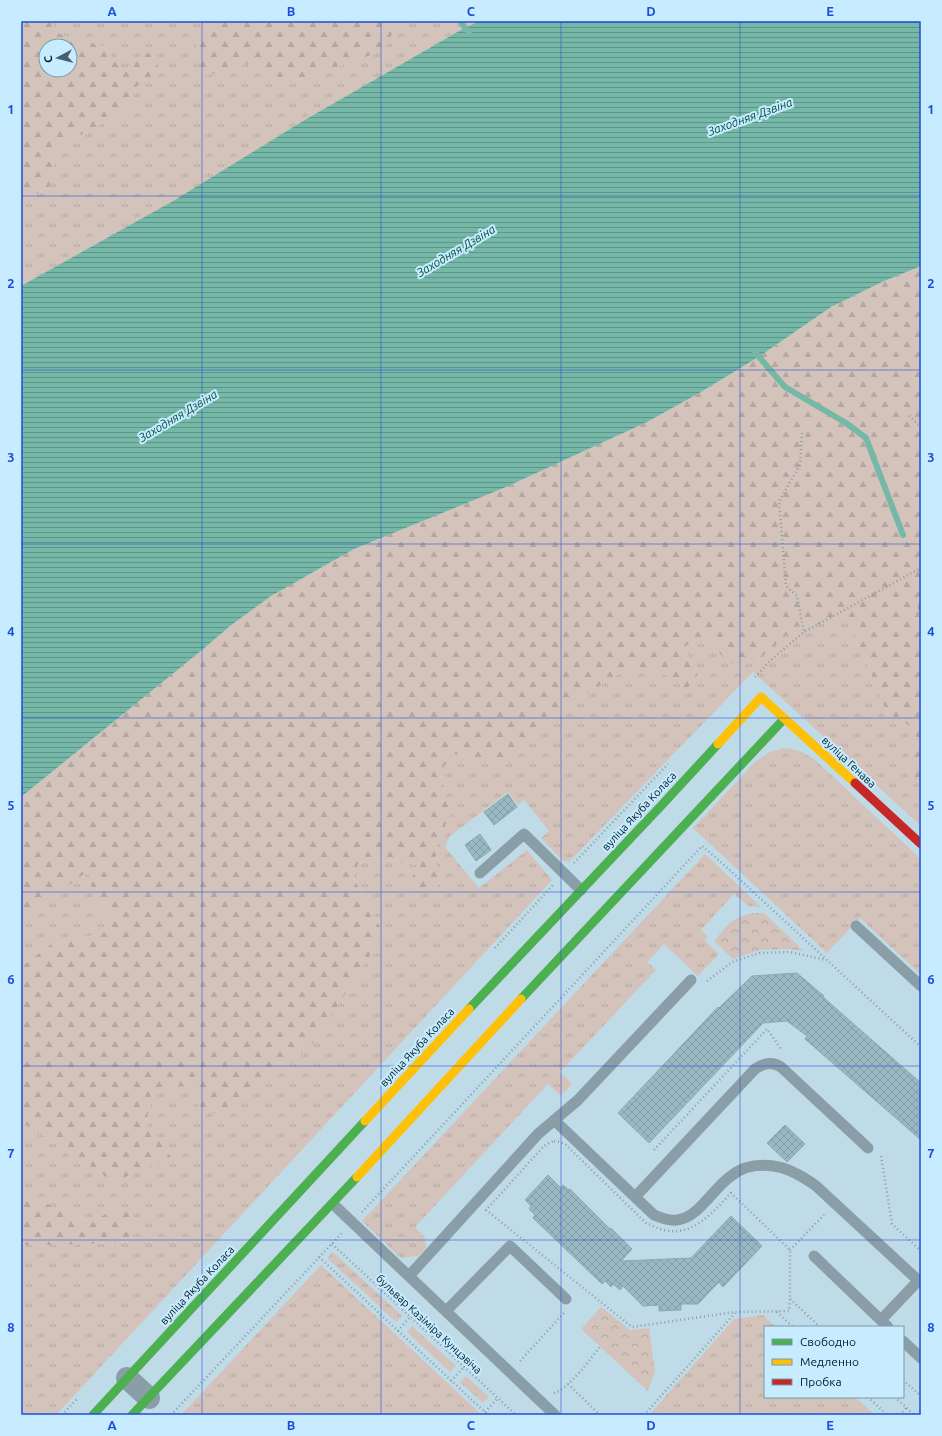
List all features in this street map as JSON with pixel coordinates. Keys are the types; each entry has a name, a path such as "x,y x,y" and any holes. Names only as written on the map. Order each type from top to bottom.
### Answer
{"street":[{"name":"вуліца Генава","path":"760,697 921,844"},
{"name":"вуліца Якуба Коласа","path":"92,1415 465,1018 581,890 760,697"},
{"path":"132,1415 333,1204 482,1034 784,719"},
{"path":"127,1378 149,1398"}],"lane":[{"path":"480,873 524,834 581,890"},
{"path":"856,926 921,986"},
{"path":"409,1276 538,1134 578,1100 691,980"},
{"path":"635,1197 755,1069 768,1063 775,1063 781,1067 868,1148"},
{"path":"554,1120 654,1215 666,1219 678,1220 690,1216 731,1176 745,1167 761,1165 778,1167 796,1173 815,1185 920,1282 884,1324 814,1256"},
{"path":"333,1204 556,1415"},
{"path":"446,1311 510,1246 567,1304"},
{"path":"904,1342 921,1358"}],"path":[{"path":"909,416 921,427"},
{"path":"802,433 800,465 779,501 786,586 797,596 804,632"},
{"path":"752,680 771,660 804,632 921,568"},
{"path":"642,791 670,763"},
{"path":"172,1415 702,846 921,1047"},
{"path":"702,986 707,980 732,962 760,953 790,952 827,960"},
{"path":"654,1150 766,1029 784,1054"},
{"path":"790,1250 731,1193 707,1218 695,1226 680,1231 663,1230 646,1222 566,1145 560,1142 554,1142 543,1147 486,1210 632,1328 735,1312 789,1311 790,1250 835,1204"},
{"path":"880,1151 892,1224 921,1251"},
{"name":"бульвар Казіміра Кунцэвіча","path":"332,1244 516,1415"},
{"path":"319,1258 488,1415"},
{"path":"790,1299 819,1326"},
{"path":"518,1365 567,1304"},
{"path":"644,1415 735,1312"},
{"path":"777,1312 792,1326"},
{"path":"398,1331 410,1317"},
{"path":"549,1392 554,1393 560,1391 568,1384 600,1347"},
{"path":"451,1380 464,1367"},
{"path":"904,1381 921,1396"},
{"path":"568,1384 600,1415"},
{"path":"485,1412 498,1398"},
{"path":"869,1398 887,1415"},
{"path":"895,1398 914,1415"},
{"path":"900,1415 906,1408"}],"green space":[{"path":"21,21 50,21 61,35 72,38 38,38 38,78 78,78 78,39 103,46 124,73 139,58 150,52 157,58 158,68 148,79 133,89 133,107 58,147 49,187 21,202"},
{"path":"50,21 216,21 195,36 256,61 287,84 383,51 399,21 480,21 466,27 303,121 173,201 21,286 21,202 49,187 58,147 133,107 132,89 148,79 139,58 124,73 103,46 78,39 78,38 61,35"},
{"path":"216,21 399,21 383,51 286,84 256,61 202,77 195,36"},
{"path":"921,266 921,782 907,780 917,730 887,713 852,629 845,618 830,623 797,626 757,661 737,667 723,657 704,636 684,647 698,674 687,689 656,669 622,672 557,712 510,763 453,754 440,772 450,814 437,845 435,864 445,873 434,890 416,894 409,886 417,865 361,856 353,877 384,934 314,1042 229,1116 198,1109 195,1086 153,1088 146,1124 171,1157 114,1182 21,1121 21,967 50,945 111,931 111,916 95,904 88,871 21,920 21,797 230,626 271,596 354,549 506,487 647,422 701,392 760,356 831,307 884,281"},
{"path":"845,617 852,629 887,713 917,730 907,780 921,782 921,826 753,672 569,862 562,860 541,838 549,831 524,800 518,805 508,792 450,836 445,847 479,888 527,850 552,880 56,1415 21,1415 21,1245 132,1242 114,1209 92,1222 21,1192 21,1121 114,1182 146,1124 153,1088 195,1086 384,934 353,876 361,856 417,865 434,890 445,874 435,864 437,845 450,814 440,771 453,754 510,763 557,712 622,672 656,669 698,674 684,647 704,636 723,657 737,667 757,661 797,626 830,623"},
{"path":"784,748 798,750 814,759 921,859 921,975 860,918 827,953 693,828 756,761 770,752"},
{"path":"705,854 761,907 748,906 734,894 701,930 708,937 705,941 719,954 698,976 664,944 647,962 656,970 560,1072 572,1084 561,1096 548,1084 415,1227 425,1238 426,1248 418,1256 401,1258 362,1221"},
{"path":"88,870 95,904 111,916 111,931 50,945 21,967 21,920"},
{"path":"764,913 804,951 790,949 760,950 733,959 714,941 731,922 741,916"},
{"path":"21,1192 92,1222 114,1209 133,1213 132,1242 21,1245"},
{"path":"333,1252 402,1316 396,1322 327,1258"},
{"path":"321,1265 482,1415 181,1415"},
{"path":"601,1307 630,1330 649,1328 655,1372 648,1391 581,1329"},
{"path":"763,1315 775,1326 764,1326 764,1398 856,1398 875,1415 649,1415 734,1319"},
{"path":"412,1326 456,1366 450,1372 407,1332"},
{"path":"466,1376 489,1397 483,1403 460,1382"}],"water":[{"name":"Заходняя Дзвіна","path":"480,21 921,21 921,266 884,281 831,307 760,356 701,392 647,422 506,487 354,549 271,596 230,626 21,797 21,286 173,201 303,121 466,27"}],"building":[{"path":"508,794 517,807 494,825 484,812"},
{"path":"480,834 491,850 476,861 465,845"},
{"path":"797,973 921,1083 921,1140 805,1039 807,1036 787,1021 763,1023 649,1143 618,1113 718,1007 719,1008 752,976"},
{"path":"785,1125 805,1144 787,1162 767,1143"},
{"path":"548,1175 561,1188 563,1185 569,1190 570,1189 632,1249 621,1261 691,1258 731,1216 762,1246 723,1287 719,1282 698,1304 681,1304 681,1310 659,1311 659,1305 643,1306 623,1286 620,1290 613,1284 611,1287 605,1281 602,1284 533,1218 535,1215 529,1209 531,1206 525,1200"}],"waterway":[{"path":"460,21 470,34"},
{"path":"754,351 785,387 846,423 866,438 903,535"}],"traffic: fast":[{"path":"521,999 784,719"},
{"path":"469,1009 718,744"},
{"path":"93,1415 365,1121"},
{"path":"132,1415 357,1177"}],"traffic: slow":[{"path":"718,744 761,697 855,783"},
{"path":"357,1177 521,999"},
{"path":"365,1121 469,1009"}],"traffic: jam":[{"path":"855,783 921,844"}]}
